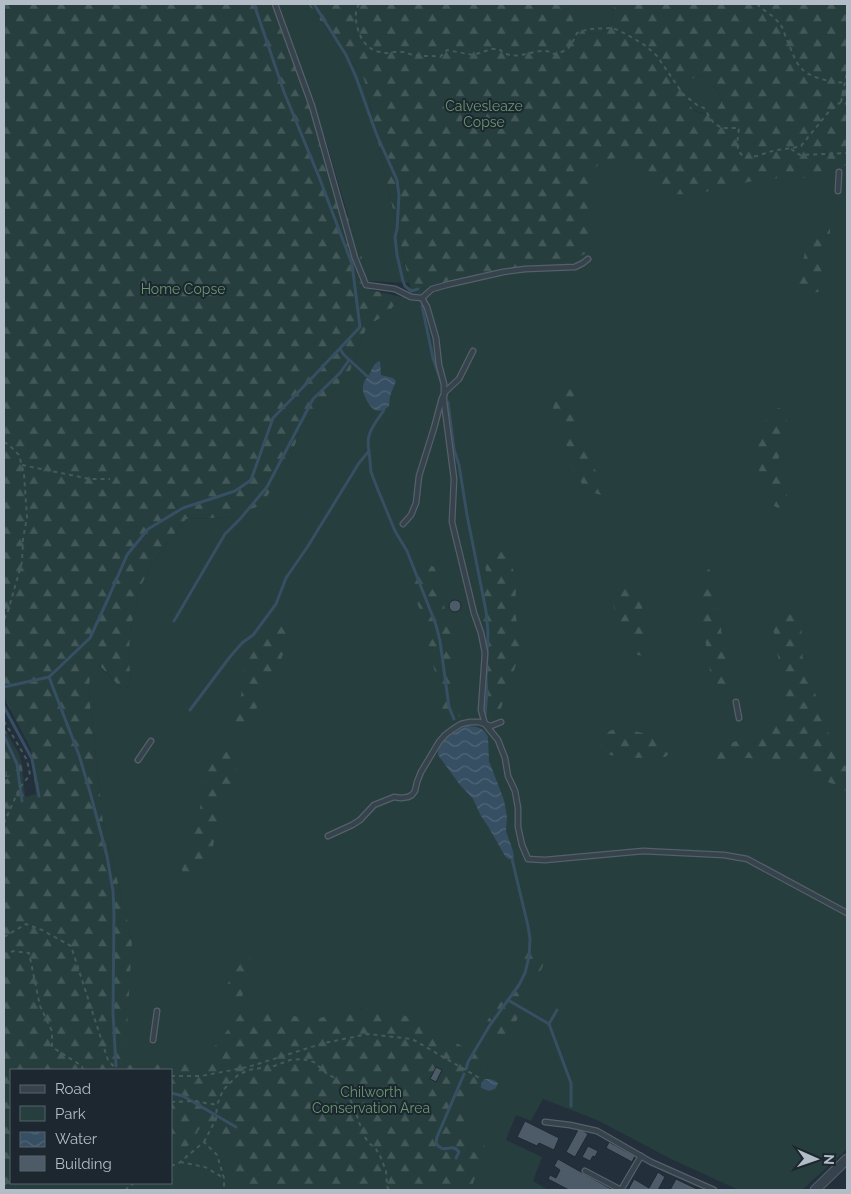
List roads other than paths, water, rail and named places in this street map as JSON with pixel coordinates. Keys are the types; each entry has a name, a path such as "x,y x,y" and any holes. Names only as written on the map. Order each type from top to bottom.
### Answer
{"street":[{"path":"815,1190 847,1160"}],"lane":[{"path":"275,4 312,106 355,258 366,286 394,289 411,297 422,298 432,289 450,284 503,272 575,267 588,259"},
{"path":"838,191 839,172"},
{"path":"422,298 427,307 436,338 439,365 444,384 454,479 452,522 485,654 481,710 485,723 498,740 505,758 508,776 515,791 518,808 518,827 522,845 528,859 546,860 643,851 724,855 747,859 847,913"},
{"path":"404,524 412,515 416,503 421,468 442,398 459,379 473,351"},
{"path":"736,702 739,718"},
{"path":"328,836 360,820 374,805 394,797 401,798 412,795 422,772 439,742 445,735 461,724 479,722 491,726 501,722"},
{"path":"138,760 151,742"},
{"path":"154,1040 158,1011"},
{"path":"545,1122 570,1124 597,1131 651,1162 705,1189 714,1190"},
{"path":"585,1171 620,1190 641,1156"}],"water":[{"path":"380,361 381,375 393,378 396,381 390,396 389,406 386,409 377,411 369,405 363,392 363,384 376,363"},
{"path":"467,726 480,728 485,731 488,737 489,761 504,800 507,817 506,831 513,851 513,859 508,859 505,856 473,799 438,755 438,750 444,741 457,730"},
{"path":"485,1079 497,1082 498,1084 495,1089 489,1091 481,1088 481,1083"}],"waterway":[{"path":"4,687 49,677 90,638 127,555 148,529 183,508 235,491 251,480 273,418 360,327 352,264 284,92 254,4"},
{"path":"314,4 346,55 376,133 397,180 399,196 395,237 397,255 405,286 411,291 418,289"},
{"path":"422,306 433,358 442,384"},
{"path":"340,349 367,376"},
{"path":"174,621 225,534 267,487 313,399 340,373 349,360"},
{"path":"448,402 454,449 459,465 486,611 488,632 485,715"},
{"path":"190,710 229,658 242,643 253,635 276,604 286,578 359,463 369,451 368,439 374,424 384,410"},
{"path":"369,451 371,472 395,531 407,551 436,625 449,707 454,719"},
{"path":"49,677 79,755 107,856 113,891 114,912 113,1013 116,1066"},
{"path":"4,707 32,759 39,796"},
{"path":"4,736 17,764 22,801"},
{"path":"466,1069 468,1062 490,1025 519,985 525,973 529,957 530,939 528,926 512,859"},
{"path":"508,1000 549,1024 571,1083 571,1106"},
{"path":"549,1024 557,1010"},
{"path":"456,1158 459,1152 456,1149 445,1149 439,1147 436,1143 464,1074"},
{"path":"172,1093 183,1096 236,1127"}],"park label":[{"name":"Calvesleaze Copse","path":"484,114"},
{"name":"Home Copse","path":"183,289"},
{"name":"Chilworth Conservation Area","path":"371,1100"}]}
